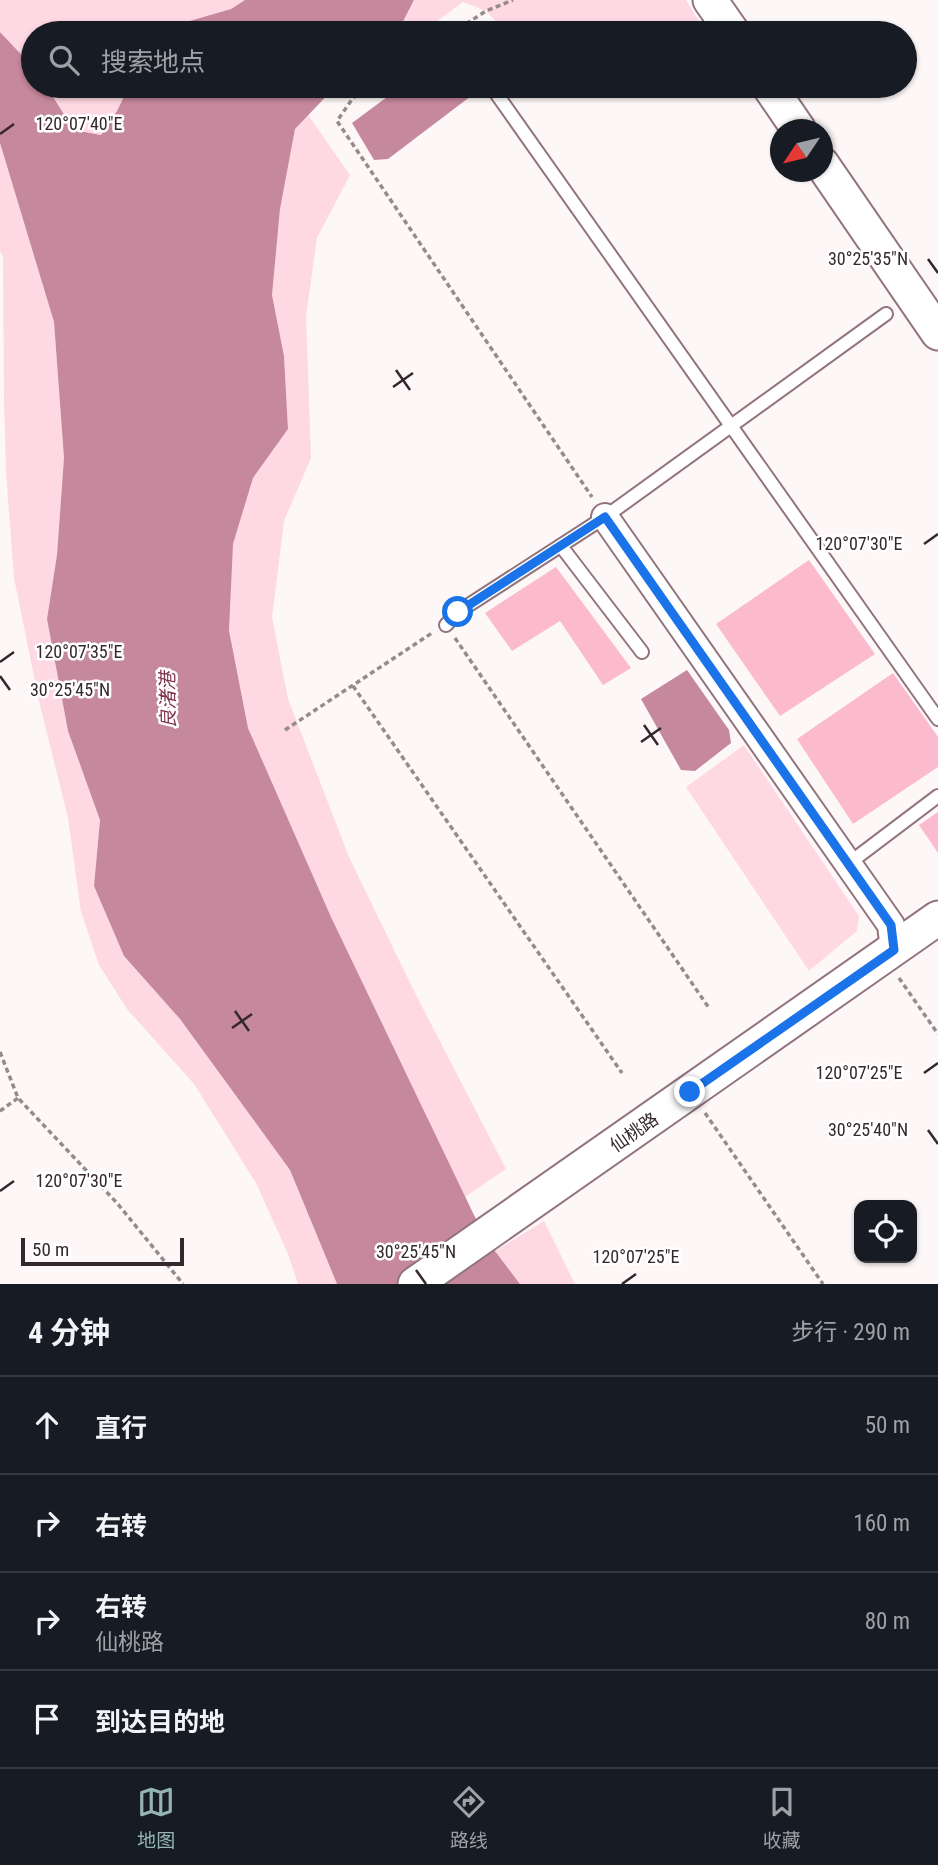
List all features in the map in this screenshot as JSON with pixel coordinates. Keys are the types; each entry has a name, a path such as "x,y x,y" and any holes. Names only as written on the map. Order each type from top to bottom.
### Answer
{"street":[{"path":"710,0 725,21"},
{"path":"777,98 792,119"},
{"path":"833,180 938,333"},
{"path":"605,517 891,925 888,953"},
{"name":"仙桃路","path":"415,1284 938,918"}],"lane":[{"path":"499,98 938,719"},
{"path":"446,625 458,612 605,517 886,314"},
{"path":"561,546 642,652"},
{"path":"848,864 938,796"}],"path":[{"path":"471,21 486,11 513,0"},
{"path":"353,98 337,121 605,517"},
{"path":"285,730 446,625 709,1008"},
{"path":"352,686 622,1073"},
{"path":"888,953 938,1034"},
{"path":"0,1052 18,1098 117,1203 183,1284"},
{"path":"690,1092 823,1284"},
{"path":"0,1111 18,1098"}],"shaded area":[{"path":"0,0 245,0 231,9 190,21 21,21 21,54 0,32"},
{"path":"414,0 686,0 699,21 496,21 486,11 463,2 437,21 403,21"},
{"path":"54,98 123,98 102,135 74,130"},
{"path":"308,115 350,175 317,238 306,316 311,458 284,521 272,617 288,699 349,857 414,991 506,1169 465,1197 331,917 248,728 222,591 253,478 288,429 284,356 272,295 280,209 295,129"},
{"path":"0,143 54,322 64,458 57,555 47,619 68,731 100,820 94,886 124,956 180,1019 290,1170 337,1284 298,1284 288,1254 256,1183 194,1084 127,1009 99,965 81,912 68,818 39,701 14,578 6,472"},
{"path":"744,745 859,916 857,931 809,971 686,787"},
{"path":"544,1221 575,1284 520,1284 495,1251"}],"water":[{"path":"245,0 414,0 403,21 190,21 231,9"},
{"name":"良渚港","path":"0,32 21,54 21,98 54,98 74,130 101,135 123,98 325,98 295,129 280,209 272,295 284,356 288,429 253,478 233,544 229,630 248,728 331,917 485,1238 520,1284 337,1284 290,1170 180,1019 124,956 94,886 100,820 68,731 47,619 57,555 64,458 54,322 0,143"},
{"path":"386,98 468,98 388,159 374,160 352,123"},
{"path":"687,670 729,730 731,743 695,771 681,770 641,699"}],"building":[{"path":"809,560 875,654 780,716 716,624"},
{"path":"556,567 631,668 603,685 560,621 512,651 485,613"},
{"path":"893,673 938,737 938,767 853,824 797,739"},
{"path":"938,812 938,853 919,825"}],"route":[{"path":"458,612 605,517 891,925 894,950 690,1092"}]}
